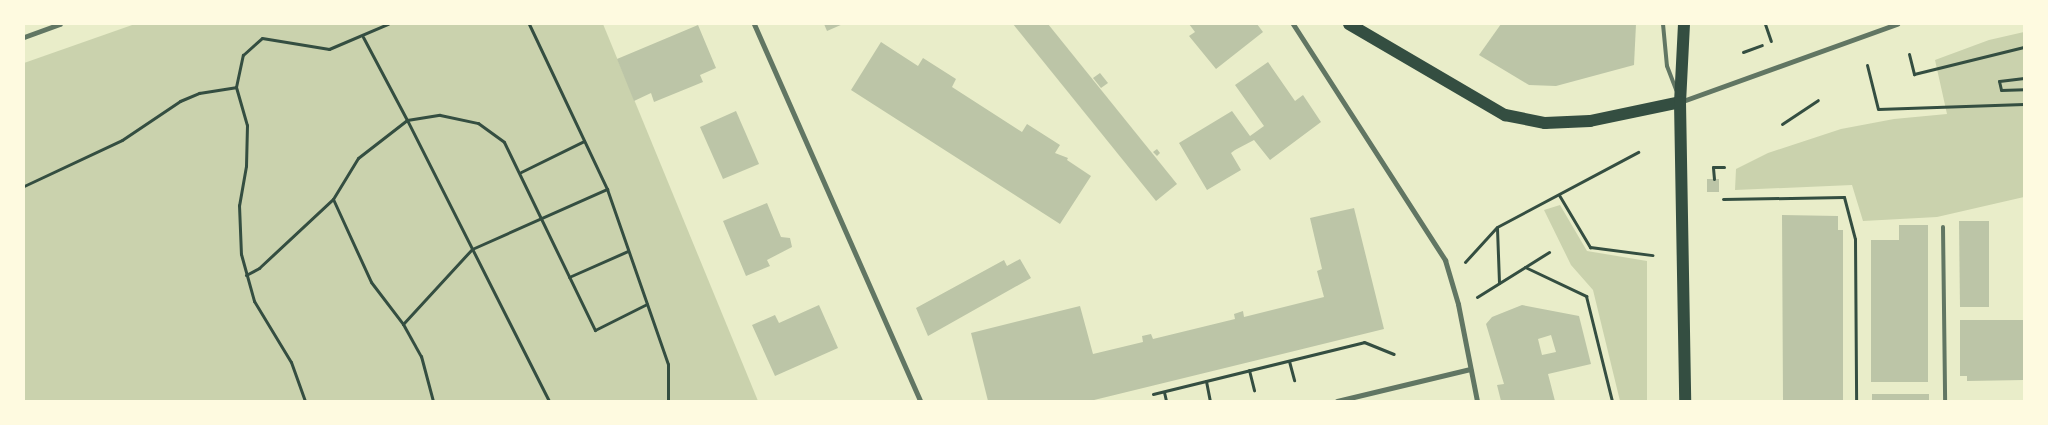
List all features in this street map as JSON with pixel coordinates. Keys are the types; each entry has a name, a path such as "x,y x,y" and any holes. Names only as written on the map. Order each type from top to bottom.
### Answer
{"main road":[{"path":"1350,24 1505,114 1545,123 1590,121 1680,102"},
{"path":"1684,24 1680,102 1685,401"}],"street":[{"path":"24,37 60,24"},
{"path":"754,24 920,401"},
{"path":"1292,24 1445,260 1458,304 1477,401"},
{"path":"1680,102 1897,24"},
{"path":"1337,401 1470,369"}],"lane":[{"path":"1663,24 1667,66 1680,102"},
{"path":"1944,228 1944,401"}],"path":[{"path":"305,401 291,362 254,301 246,276 238,235 239,205 246,166 247,125 236,87 243,55 262,38 329,49 363,37 388,24"},
{"path":"529,24 606,189 668,364 668,401"},
{"path":"1765,24 1771,41"},
{"path":"363,37 549,401"},
{"path":"1742,52 1762,45"},
{"path":"1908,54 1914,74 2024,47"},
{"path":"1867,65 1878,108 2024,104"},
{"path":"2024,78 1999,81 2001,90 2024,89"},
{"path":"24,186 122,140 180,101 199,93 236,87"},
{"path":"1782,124 1818,100"},
{"path":"246,276 259,268 333,200 358,158 407,120 440,115 478,122 504,142 521,172 540,217 595,330 647,304"},
{"path":"521,172 584,142"},
{"path":"1464,262 1497,227 1638,152"},
{"path":"1714,179 1713,167 1724,167"},
{"path":"403,324 472,249 606,189"},
{"path":"1559,195 1590,247 1652,255"},
{"path":"1723,200 1844,197 1855,239 1856,401"},
{"path":"333,200 371,282 403,324 421,356 433,401"},
{"path":"1497,227 1499,283"},
{"path":"569,277 628,251"},
{"path":"1473,299 1549,252"},
{"path":"1525,268 1586,296 1612,401"},
{"path":"1153,394 1364,342 1394,354"},
{"path":"1289,360 1294,380"},
{"path":"1249,370 1254,390"},
{"path":"1206,381 1210,401"},
{"path":"1164,392 1166,401"}],"green space":[{"path":"135,24 603,24 758,401 24,401 24,63"},
{"path":"2024,32 2024,197 1937,217 1863,221 1852,185 1735,190 1736,169 1768,153 1841,129 1894,119 1947,114 1935,60 1989,40"},
{"path":"1560,205 1587,251 1647,261 1647,401 1620,401 1593,290 1571,265 1544,210"}],"building":[{"path":"824,24 843,24 827,31"},
{"path":"1013,24 1048,24 1177,184 1156,201"},
{"path":"1189,24 1257,24 1263,32 1216,69 1189,36 1195,32"},
{"path":"1501,24 1636,24 1634,65 1556,86 1529,85 1479,55"},
{"path":"698,25 716,68 700,75 703,82 654,102 651,93 634,101 617,59"},
{"path":"881,42 918,66 923,58 956,79 952,87 1022,132 1027,124 1060,145 1055,153 1068,158 1067,160 1091,176 1060,224 851,90"},
{"path":"1268,62 1295,101 1303,95 1321,122 1270,160 1254,140 1235,150 1231,153 1241,170 1207,190 1179,143 1232,111 1250,136 1264,126 1235,85"},
{"path":"1100,73 1108,83 1101,88 1093,78"},
{"path":"736,111 759,164 723,179 700,127"},
{"path":"1157,149 1160,153 1157,156 1153,152"},
{"path":"1707,179 1719,179 1719,192 1707,192"},
{"path":"767,203 781,237 790,238 792,247 767,260 770,266 746,276 723,221"},
{"path":"1354,208 1384,329 1090,401 988,401 971,333 1080,306 1093,354 1143,342 1142,336 1151,334 1153,339 1235,319 1234,314 1243,311 1244,317 1324,297 1317,271 1322,269 1310,218"},
{"path":"1782,215 1838,216 1838,230 1843,230 1843,401 1783,401"},
{"path":"1959,221 1989,221 1989,307 1960,307"},
{"path":"1899,225 1928,225 1928,382 1871,382 1871,240 1899,240"},
{"path":"1020,259 1031,278 928,336 916,308 1004,260 1007,266"},
{"path":"819,305 838,348 775,376 752,325 775,315 779,323"},
{"path":"1522,305 1579,316 1591,364 1548,374 1555,401 1501,401 1497,385 1504,384 1486,324 1492,317","holes":["1551,335 1556,352 1542,355 1538,339"]},
{"path":"1960,320 2024,320 2024,380 1967,381 1967,376 1960,376"},
{"path":"1872,394 1929,394 1929,401 1872,401"}]}
